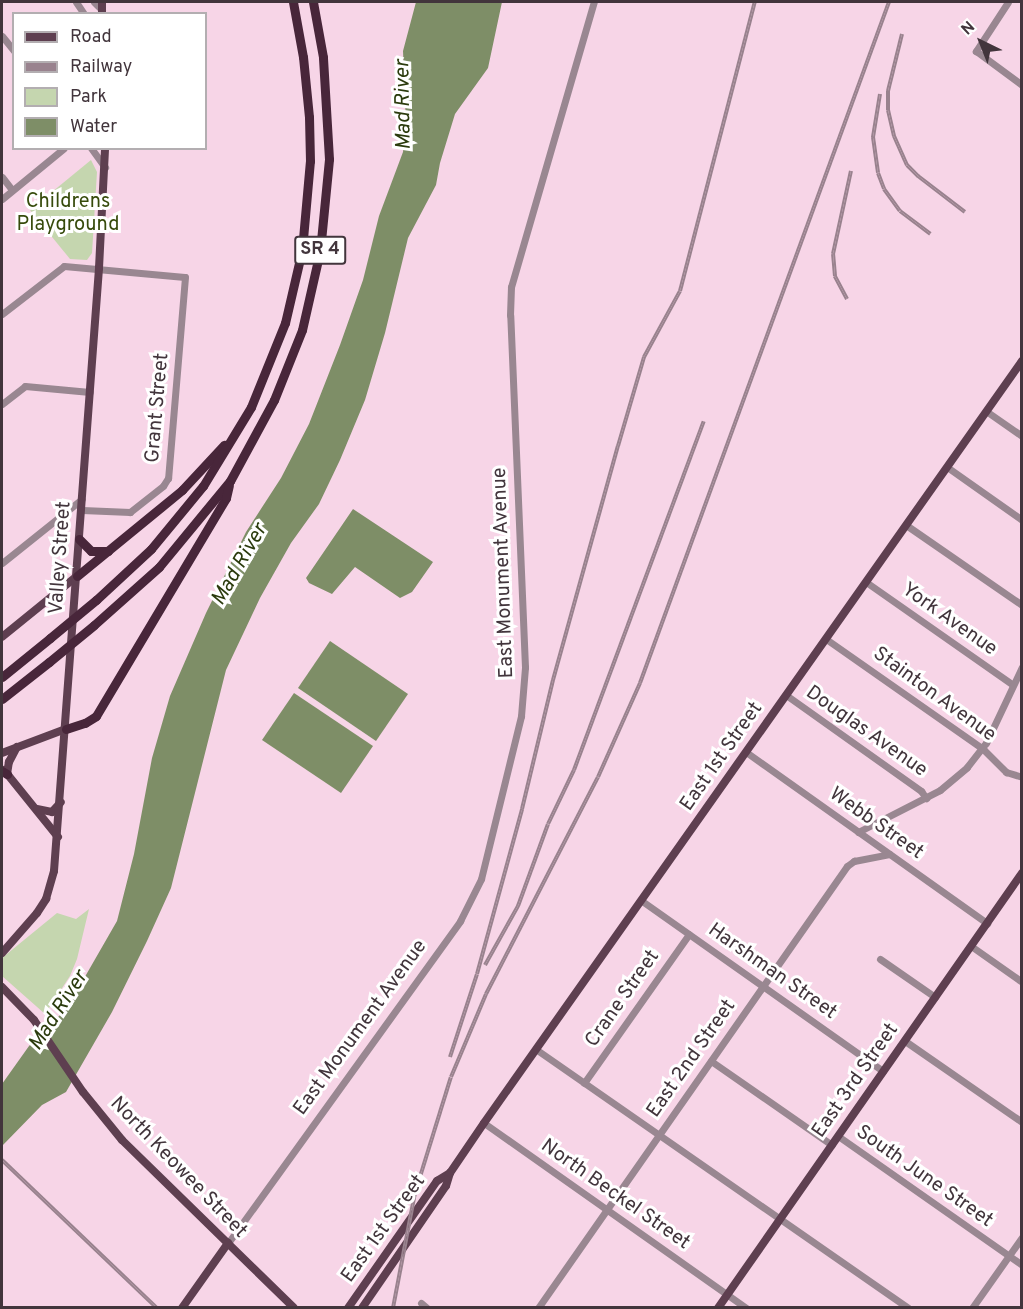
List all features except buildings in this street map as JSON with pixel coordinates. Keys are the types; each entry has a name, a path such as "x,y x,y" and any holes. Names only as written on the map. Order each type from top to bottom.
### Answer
{"highway":[{"name":"SR 4","path":"2,677 96,600 175,522 203,486 237,433 264,378 280,338 302,250 308,203 309,117 293,2"},
{"name":"SR 4","path":"2,699 94,625 165,561 230,481 263,424 302,330 320,251 327,201 329,140 322,57 313,2"},
{"path":"77,576 182,490 237,433"},
{"path":"66,729 86,723 96,717 226,498 230,481"},
{"path":"80,539 91,550 108,551"}],"main road":[{"name":"Valley Street","path":"2,953 15,941 45,899 54,871 80,539 105,150"},
{"name":"East 1st Street","path":"362,1308 446,1186 450,1173 484,1123 1022,361"},
{"path":"2,637 77,576"},
{"path":"2,753 66,729"},
{"path":"18,746 12,753 3,773 37,809 58,837"},
{"path":"37,809 52,812 61,802"},
{"name":"East 3rd Street","path":"718,1308 1022,873"},
{"name":"North Keowee Street","path":"2,987 34,1020 83,1092 122,1140 294,1308"},
{"name":"East 1st Street","path":"348,1308 437,1181 450,1173"},
{"name":"East Monument Avenue","path":"183,1308 228,1244"}],"street":[{"path":"94,2 102,8"},
{"name":"East Monument Avenue","path":"228,1244 460,921 481,879 521,716 525,667 510,315 511,287 594,2"},
{"path":"1008,2 976,51 1022,85"},
{"path":"2,36 12,48"},
{"path":"2,199 62,150"},
{"path":"92,150 105,167"},
{"path":"2,177 12,190"},
{"path":"2,314 60,267 99,268"},
{"name":"Grant Street","path":"82,510 130,512 163,486 168,478 185,277 99,268"},
{"path":"2,404 25,386 90,392"},
{"path":"986,411 1022,436"},
{"path":"946,467 1022,520"},
{"path":"2,563 82,499"},
{"path":"906,525 1022,605"},
{"name":"York Avenue","path":"866,582 1013,685"},
{"name":"Stainton Avenue","path":"826,639 983,749 1006,772 1022,777"},
{"path":"858,832 926,798 952,782 983,749 1022,667"},
{"name":"Douglas Avenue","path":"786,695 921,791 926,798"},
{"name":"Webb Street","path":"746,752 987,923"},
{"name":"East 2nd Street","path":"538,1308 847,866 854,861 889,854"},
{"name":"Harshman Street","path":"642,901 883,1071"},
{"name":"Crane Street","path":"584,1083 689,934"},
{"path":"971,946 1022,982"},
{"path":"880,959 935,997"},
{"path":"904,1041 1022,1122"},
{"path":"537,1050 909,1308"},
{"path":"711,1061 832,1145"},
{"name":"North Beckel Street","path":"484,1123 746,1308"},
{"name":"South June Street","path":"838,1136 1022,1265"},
{"path":"972,1308 1022,1237"}],"green space":[{"name":"Childrens Playground","path":"91,160 97,172 92,253 87,260 70,259 30,210"},
{"path":"89,909 77,959 70,976 45,1014 2,976 2,958 57,913 76,919"}],"water":[{"name":"Mad River","path":"416,2 502,2 488,68 455,114 440,163 436,185 408,238 385,333 365,400 340,460 319,504 291,543 260,598 226,670 171,888 112,1012 66,1092 42,1105 2,1146 2,1084 29,1046 67,1008 117,921 134,854 152,758 170,696 206,613 246,532 281,478 309,424 340,345 363,280 379,216 403,152 406,124 403,51"},
{"path":"353,509 433,562 412,592 400,598 355,567 332,594 309,583 306,578"},
{"path":"330,641 408,694 376,741 298,688"},
{"path":"294,693 373,746 341,793 262,740"}],"railway":[{"path":"450,1057 477,974 522,809 553,680 618,446 644,357 680,291 755,2"},
{"path":"393,1308 415,1193 451,1077 486,994 598,777 640,683 889,2"},
{"path":"902,34 888,91 888,110 894,136 907,165 965,212"},
{"path":"880,94 873,137 878,173 884,189 900,211 930,234"},
{"path":"847,299 835,276 833,254 851,171"},
{"path":"485,965 518,906 548,824 574,770 704,421"},
{"path":"2,1160 157,1308"}]}
